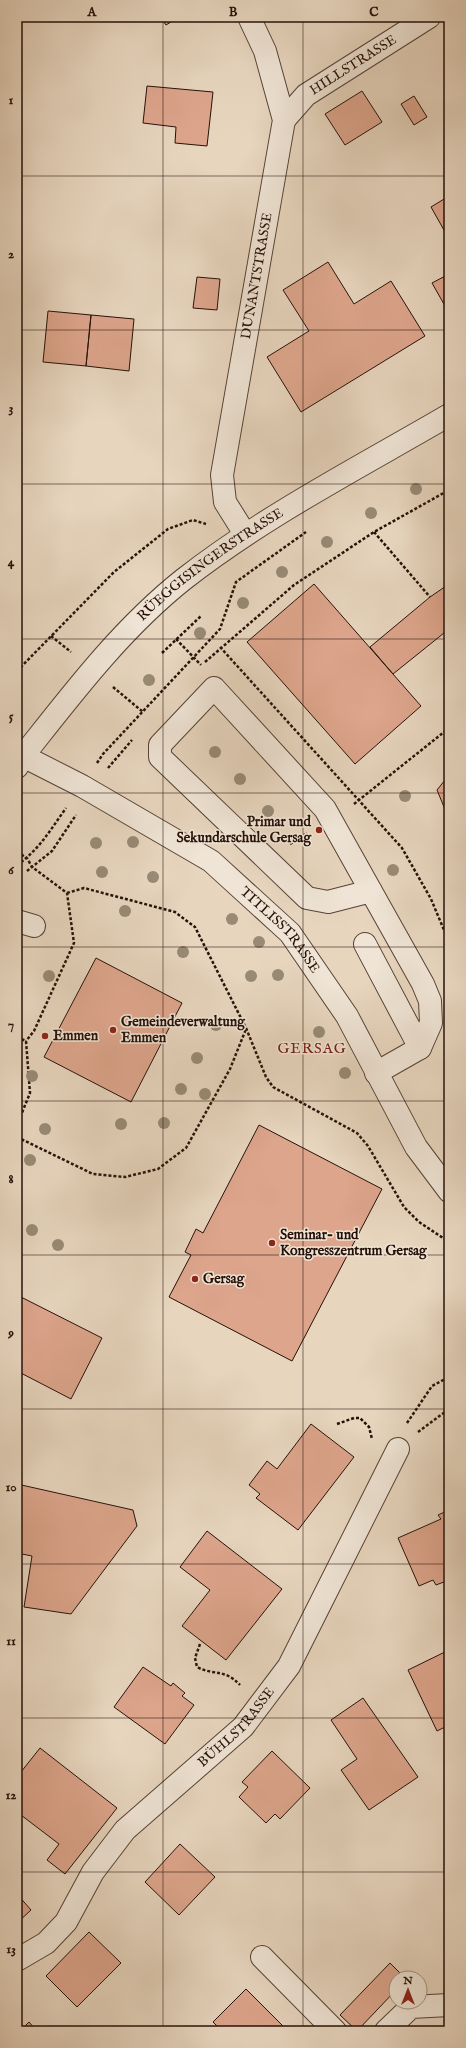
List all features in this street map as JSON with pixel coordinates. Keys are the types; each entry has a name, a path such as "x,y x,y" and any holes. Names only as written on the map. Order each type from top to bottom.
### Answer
{"street":[{"name":"DUNANTSTRASSE","path":"245,534 225,502 222,475 284,120 265,51 249,17"},
{"name":"HILLSTRASSE","path":"284,120 306,95 429,17"},
{"name":"RÜEGGISINGERSTRASSE","path":"19,759 92,669 133,626 183,580 245,534 449,415"},
{"path":"370,891 328,902 307,898 160,757 160,745 214,688 326,809 370,891 423,984 430,1001 431,1023 420,1048 376,1073"},
{"name":"TITLISSTRASSE","path":"19,759 82,786 211,862 290,933 347,1016 416,1147 449,1191"},
{"path":"365,944 420,1048"},
{"name":"BÜHLSTRASSE","path":"17,1960 46,1943 66,1922 93,1872 125,1830 243,1727 289,1666 398,1449"},
{"path":"262,1957 335,2031"},
{"path":"386,2031 411,2007 449,2005"}],"path":[{"path":"449,490 374,532 294,585 220,647 402,848 431,899 449,942"},
{"path":"17,671 114,572 168,529 193,520"},
{"path":"103,754 220,629 236,582 306,532"},
{"path":"374,532 430,597"},
{"path":"162,653 201,616"},
{"path":"176,639 201,665"},
{"path":"359,800 449,728"},
{"path":"27,871 52,851 77,813"},
{"path":"17,865 27,858 42,843 58,819"},
{"path":"17,852 27,858"},
{"path":"67,893 84,888 160,908 175,912 195,927 246,1028 266,1077 273,1087 357,1133 368,1146 404,1208 419,1222 449,1242"},
{"path":"17,1137 93,1174 125,1177 158,1169 186,1148 230,1069 246,1028"},
{"path":"17,1038 26,1041 30,1093 17,1125"},
{"path":"398,1449 403,1428 432,1386 449,1377"},
{"path":"398,1449 445,1412 449,1412"},
{"path":"337,1424 354,1418 360,1418 369,1427 373,1442"},
{"path":"200,1644 195,1658 197,1667 202,1670 226,1673 245,1690"}],"building":[{"path":"160,17 179,17 166,25"},
{"path":"147,86 213,92 207,146 175,143 176,127 143,123"},
{"path":"362,91 382,122 345,145 325,114"},
{"path":"414,96 427,117 414,125 401,104"},
{"path":"449,196 449,239 431,207"},
{"path":"328,262 354,304 391,281 425,336 301,412 267,357 309,331 283,290"},
{"path":"449,274 449,313 432,283"},
{"path":"197,277 220,279 217,310 193,308"},
{"path":"48,311 91,315 86,366 43,362"},
{"path":"91,315 134,319 129,371 86,366"},
{"path":"314,584 421,706 355,764 247,642"},
{"path":"449,584 449,629 393,674 370,647 430,597"},
{"path":"449,775 449,819 437,790"},
{"name":"Gemeindeverwaltung Emmen","path":"96,958 182,1003 131,1102 44,1057"},
{"name":"Seminar- und Kongresszentrum Gersag","path":"259,1125 382,1189 292,1361 169,1297 191,1255 185,1252 196,1229 203,1233"},
{"path":"17,1295 102,1338 71,1399 17,1371"},
{"path":"311,1424 354,1457 298,1530 256,1498 260,1494 249,1485 267,1461 277,1469"},
{"path":"17,1484 133,1510 137,1526 71,1614 24,1607 32,1556 17,1553"},
{"path":"449,1510 449,1580 436,1585 433,1580 419,1586 398,1538 441,1519 438,1515"},
{"path":"207,1531 282,1589 226,1660 182,1626 210,1590 180,1567"},
{"path":"449,1650 449,1725 437,1731 408,1670"},
{"path":"143,1667 171,1686 173,1683 185,1693 182,1696 194,1705 165,1744 114,1707"},
{"path":"363,1698 418,1777 369,1810 341,1770 357,1759 331,1720"},
{"path":"40,1748 117,1808 65,1874 47,1860 59,1844 17,1812 17,1777"},
{"path":"272,1751 310,1788 280,1819 275,1814 266,1823 239,1797 248,1787 242,1782"},
{"path":"180,1844 215,1877 179,1915 145,1882"},
{"path":"17,1894 31,1910 17,1923"},
{"path":"89,1932 121,1963 77,2007 46,1976"},
{"path":"390,1963 397,1970 388,1970 388,1998 357,2031 340,2015"},
{"path":"246,1989 285,2028 282,2031 222,2031 213,2022"},
{"path":"29,2022 35,2029 39,2031 20,2031"}],"place":[{"name":"Primar und Sekundarschule Gersag","path":"319,830"},
{"name":"Gemeindeverwaltung Emmen","path":"113,1030"},
{"name":"Emmen","path":"45,1036"},
{"name":"Seminar- und Kongresszentrum Gersag","path":"272,1243"},
{"name":"Gersag","path":"195,1279"}],"district":[{"name":"GERSAG","path":"312,1048"}]}
